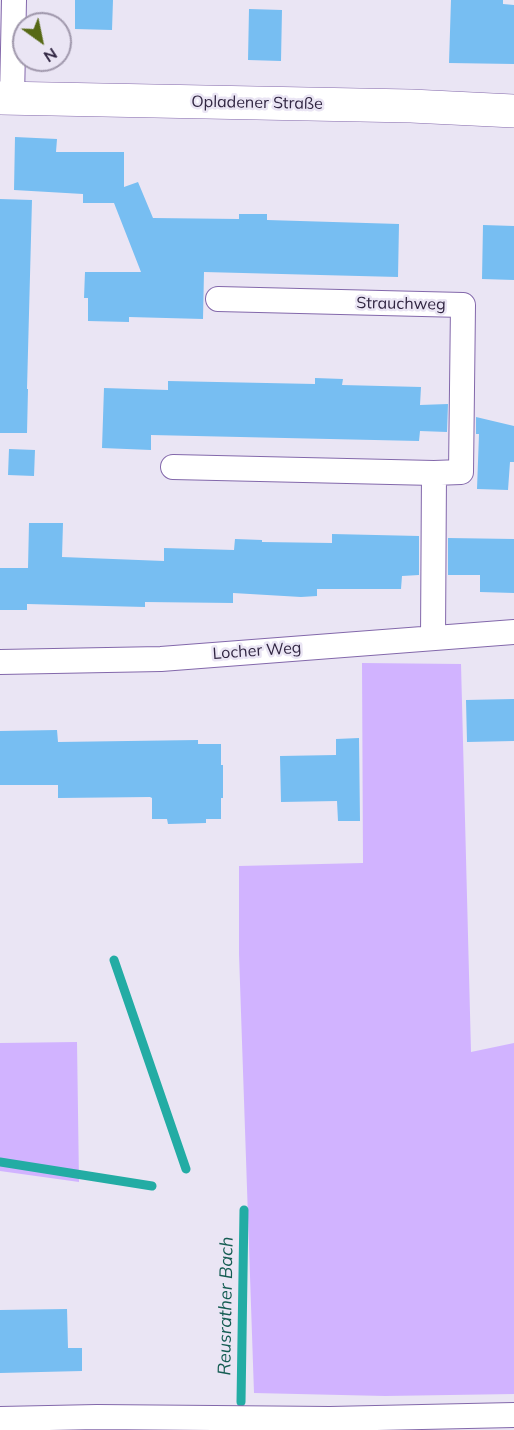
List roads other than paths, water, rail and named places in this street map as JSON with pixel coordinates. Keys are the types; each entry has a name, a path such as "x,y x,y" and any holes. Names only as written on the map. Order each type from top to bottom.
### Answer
{"main road":[{"name":"Opladener Straße","path":"6,98 514,111"}],"street":[{"path":"6,98 14,0"},
{"name":"Strauchweg","path":"173,467 461,472 463,305 218,299"},
{"path":"433,638 434,473"},
{"name":"Locher Weg","path":"0,662 162,659 514,632"},
{"path":"0,1419 97,1423 289,1425 514,1415"}],"waterway":[{"path":"114,960 186,1169"},
{"name":"Reusrather Bach","path":"0,1162 152,1186"},
{"name":"Reusrather Bach","path":"241,1402 244,1210"}]}
